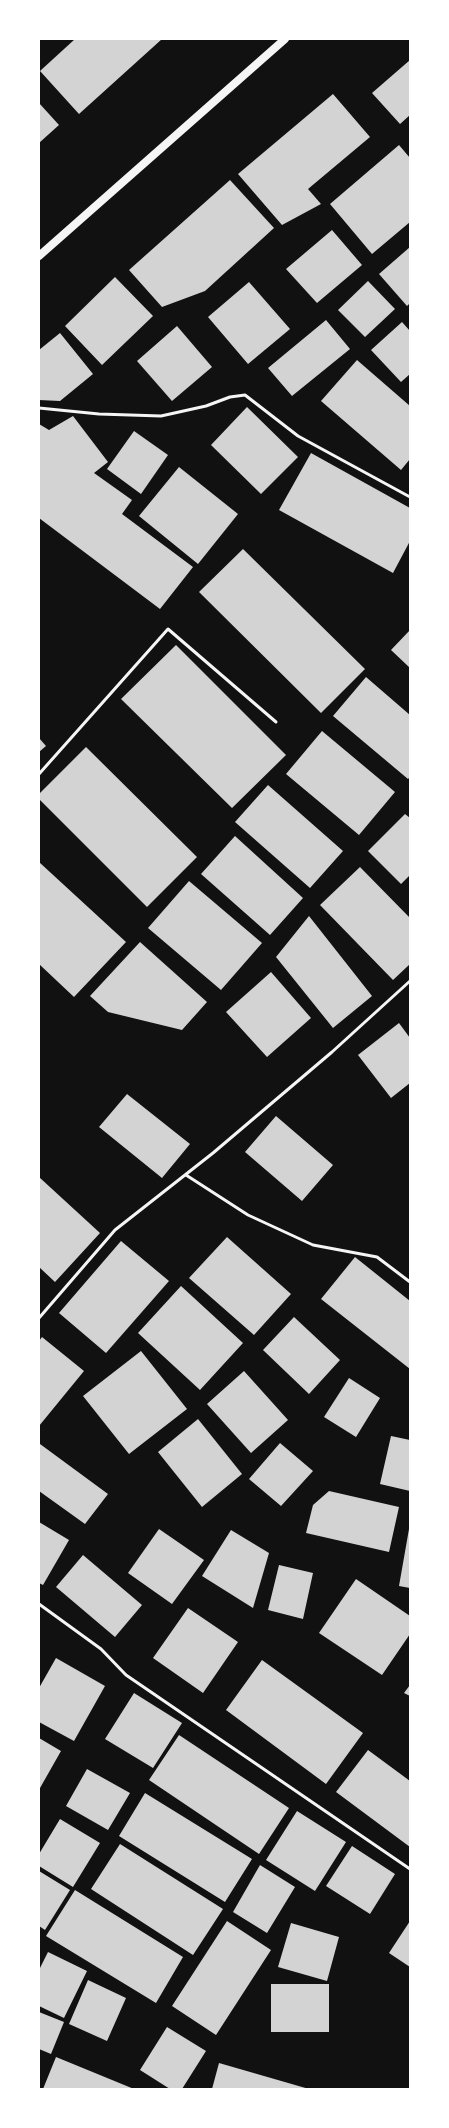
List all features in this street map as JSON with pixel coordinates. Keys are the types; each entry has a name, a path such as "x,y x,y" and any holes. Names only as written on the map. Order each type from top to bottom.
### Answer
{"main road":[{"path":"39,256 285,39"}],"lane":[{"path":"39,408 99,414 161,416 206,406 230,397 245,395 298,436 410,497"},
{"path":"39,774 168,629 276,722"},
{"path":"39,1318 115,1230 186,1175 332,1052 410,981"},
{"path":"186,1175 248,1215 313,1245 377,1257 410,1282"},
{"path":"39,1604 101,1649 126,1675 410,1869"}],"building":[{"path":"75,39 162,39 79,114 40,71"},
{"path":"410,60 410,115 400,124 372,93"},
{"path":"333,94 370,137 308,189 321,204 282,225 238,174"},
{"path":"39,103 59,125 39,143"},
{"path":"399,145 410,158 410,222 372,254 330,204"},
{"path":"230,180 274,228 205,291 162,307 129,270"},
{"path":"332,230 362,265 317,303 286,269"},
{"path":"410,247 410,303 407,306 379,274"},
{"path":"115,277 153,316 102,365 65,326"},
{"path":"368,281 395,309 365,337 338,310"},
{"path":"249,282 290,329 248,364 208,317"},
{"path":"326,320 350,349 292,396 268,368"},
{"path":"402,322 410,331 410,374 401,382 371,350"},
{"path":"177,326 212,367 172,401 137,361"},
{"path":"60,333 93,374 60,401 39,400 39,350"},
{"path":"357,360 410,406 410,459 401,470 321,401"},
{"path":"247,407 298,457 261,494 211,445"},
{"path":"73,416 108,462 94,473 132,500 122,514 193,567 160,609 39,518 39,424 49,430"},
{"path":"134,431 168,455 141,494 107,469"},
{"path":"311,453 410,508 410,541 393,573 279,510"},
{"path":"179,467 238,514 198,564 139,516"},
{"path":"243,549 365,669 321,713 199,592"},
{"path":"410,630 410,668 391,650"},
{"path":"176,645 286,755 232,808 121,699"},
{"path":"366,677 410,715 410,777 408,779 333,716"},
{"path":"322,731 395,792 359,835 286,774"},
{"path":"39,738 46,746 39,752"},
{"path":"86,747 197,857 147,907 39,799 39,794"},
{"path":"268,785 343,851 310,888 235,822"},
{"path":"405,814 410,818 410,875 401,884 368,851"},
{"path":"235,836 303,898 270,935 201,874"},
{"path":"39,862 126,942 74,997 39,964"},
{"path":"360,867 410,918 410,964 393,980 320,905"},
{"path":"189,881 262,943 221,990 148,928"},
{"path":"309,916 372,996 333,1028 276,957"},
{"path":"140,942 207,1002 182,1030 108,1012 90,996"},
{"path":"271,972 311,1018 267,1057 226,1012"},
{"path":"399,1023 410,1038 410,1083 391,1098 358,1055"},
{"path":"127,1094 190,1144 162,1178 99,1127"},
{"path":"276,1116 333,1165 302,1201 245,1152"},
{"path":"39,1177 100,1233 55,1282 39,1267"},
{"path":"227,1237 291,1294 254,1335 189,1278"},
{"path":"121,1241 169,1281 106,1353 59,1313"},
{"path":"355,1257 410,1301 410,1369 321,1299"},
{"path":"181,1286 243,1343 200,1390 138,1333"},
{"path":"294,1317 340,1360 309,1394 263,1350"},
{"path":"42,1337 84,1371 39,1426 39,1341"},
{"path":"141,1351 187,1409 129,1454 83,1396"},
{"path":"244,1371 288,1420 251,1453 207,1404"},
{"path":"349,1378 380,1398 356,1437 324,1417"},
{"path":"198,1419 242,1474 202,1507 158,1452"},
{"path":"391,1436 410,1440 410,1491 380,1484"},
{"path":"280,1443 313,1471 281,1506 249,1479"},
{"path":"40,1444 108,1494 85,1524 39,1491"},
{"path":"329,1491 399,1507 389,1552 306,1533 313,1505"},
{"path":"39,1522 69,1540 43,1585 39,1583"},
{"path":"159,1529 204,1560 172,1604 128,1573"},
{"path":"410,1529 410,1588 399,1586"},
{"path":"231,1530 269,1553 253,1608 202,1576"},
{"path":"83,1555 142,1605 115,1637 56,1587"},
{"path":"279,1565 313,1573 303,1619 268,1610"},
{"path":"356,1579 410,1616 410,1634 382,1675 319,1633"},
{"path":"188,1608 238,1642 203,1693 153,1658"},
{"path":"56,1658 105,1686 74,1741 39,1722 39,1688"},
{"path":"262,1660 363,1733 326,1784 226,1710"},
{"path":"410,1685 410,1696 404,1693"},
{"path":"134,1693 182,1723 153,1768 105,1739"},
{"path":"179,1735 289,1808 259,1854 149,1780"},
{"path":"39,1738 61,1751 40,1788 39,1787"},
{"path":"368,1750 410,1781 410,1847 336,1792"},
{"path":"87,1769 130,1793 108,1830 66,1806"},
{"path":"145,1793 252,1859 225,1902 119,1836"},
{"path":"297,1811 346,1842 315,1891 266,1860"},
{"path":"60,1819 100,1843 73,1887 39,1866 39,1854"},
{"path":"120,1844 223,1909 193,1955 91,1889"},
{"path":"352,1846 395,1874 370,1914 326,1886"},
{"path":"260,1865 295,1887 267,1933 233,1912"},
{"path":"39,1871 70,1890 45,1930 39,1926"},
{"path":"75,1890 183,1957 156,2003 46,1936"},
{"path":"227,1921 271,1950 216,2035 172,2006"},
{"path":"410,1921 410,1967 389,1953"},
{"path":"291,1923 339,1937 327,1981 278,1967"},
{"path":"48,1952 87,1971 64,2018 39,2006 39,1970"},
{"path":"88,1980 126,1998 107,2041 69,2024"},
{"path":"271,1984 329,1984 329,2032 271,2032"},
{"path":"39,2012 64,2022 51,2054 39,2049"},
{"path":"167,2027 206,2051 182,2089 170,2089 140,2070"},
{"path":"56,2057 134,2089 43,2089"},
{"path":"219,2063 309,2089 212,2089"}]}
